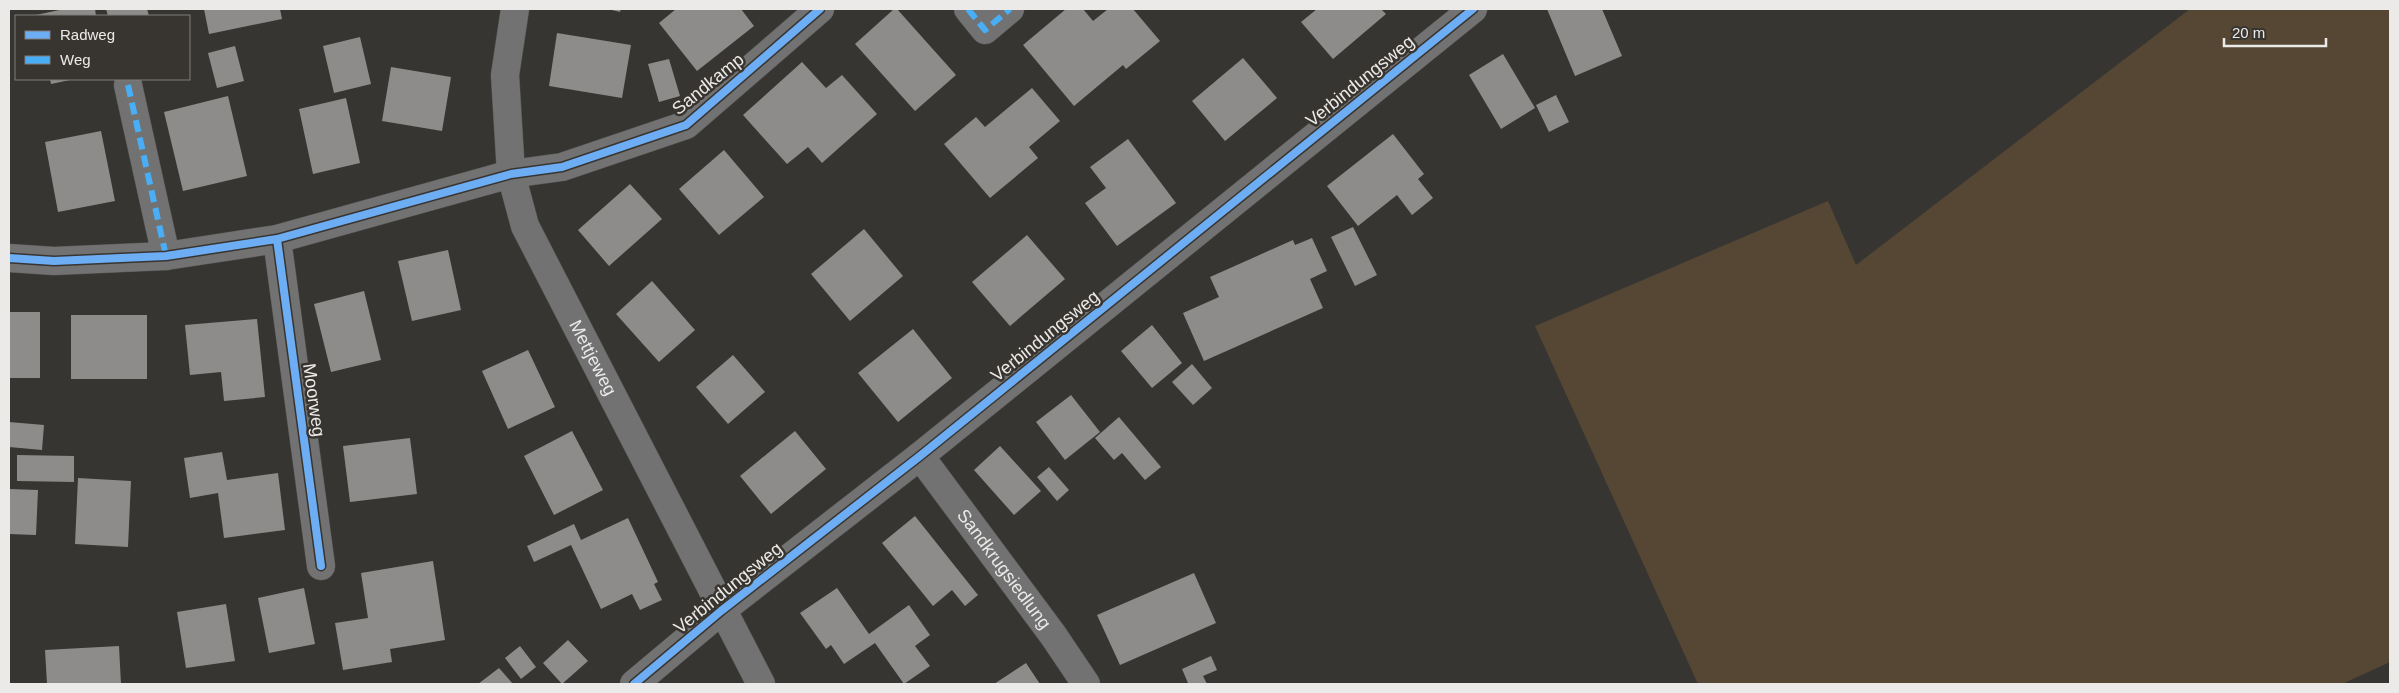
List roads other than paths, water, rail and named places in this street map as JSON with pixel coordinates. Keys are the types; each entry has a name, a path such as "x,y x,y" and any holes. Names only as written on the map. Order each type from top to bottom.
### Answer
{"street":[{"name":"Mettjeweg","path":"515,9 505,75 511,174 524,226 760,684"},
{"name":"Sandkamp","path":"511,174 562,166 686,125 820,9"},
{"path":"968,9 985,30 1010,9"},
{"name":"Verbindungsweg","path":"634,684 722,611 920,456 1473,9"},
{"path":"128,85 166,256"},
{"path":"9,258 54,261 166,256 276,239 511,174"},
{"name":"Moorweg","path":"276,239 321,566"},
{"name":"Sandkrugsiedlung","path":"920,456 1054,635 1086,684"}]}
